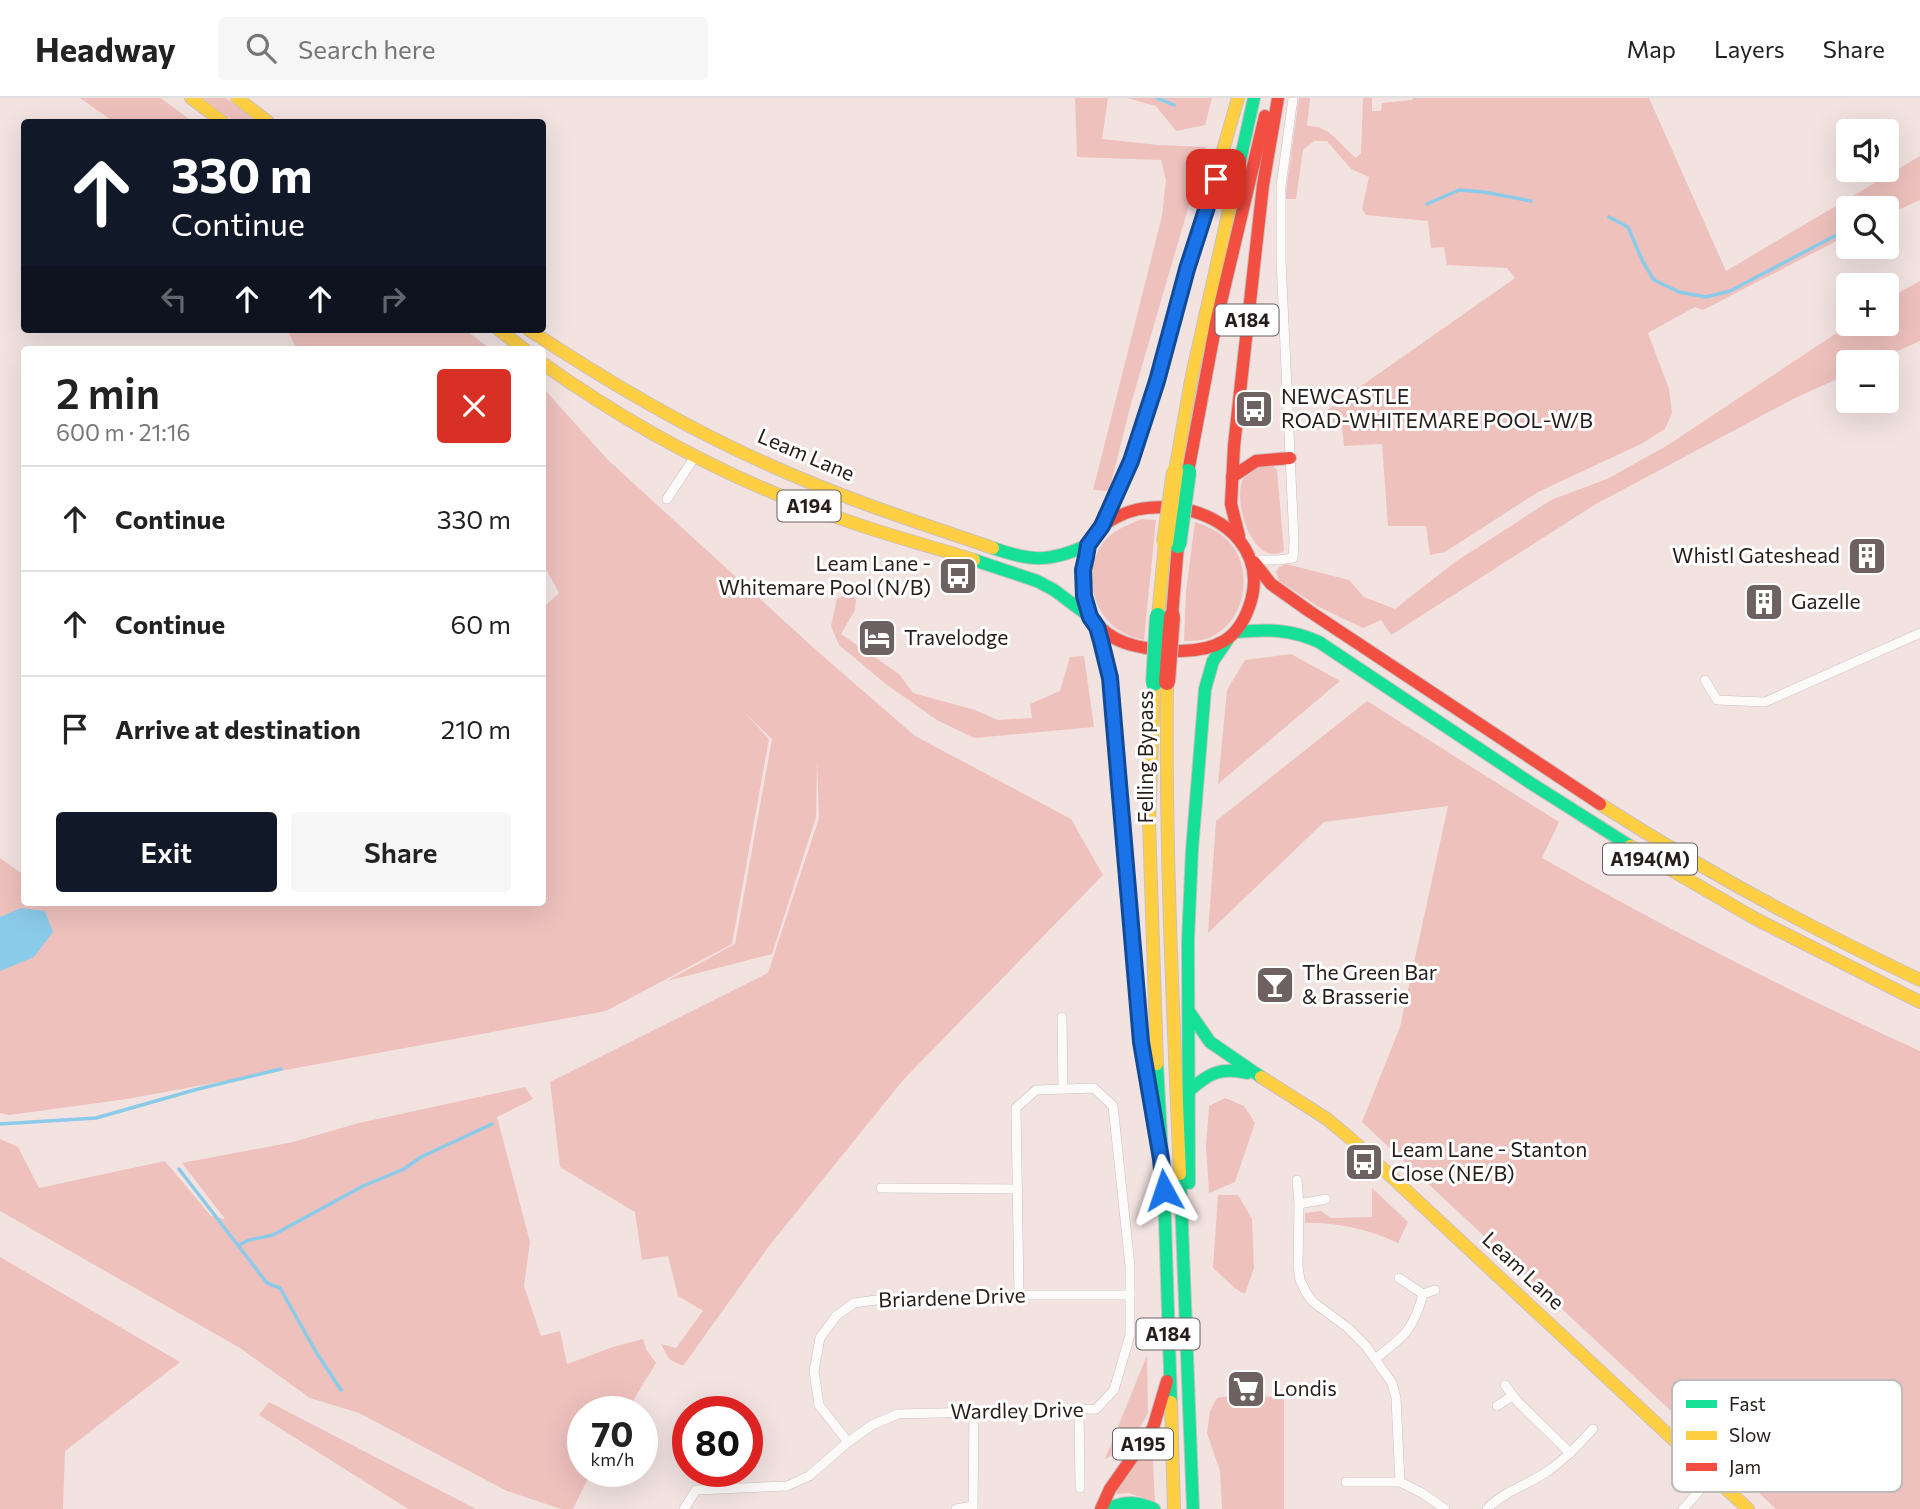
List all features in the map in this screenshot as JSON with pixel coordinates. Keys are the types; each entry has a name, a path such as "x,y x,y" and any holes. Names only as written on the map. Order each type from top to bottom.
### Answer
{"main road":[{"path":"191,98 219,119"},
{"path":"237,98 264,119"},
{"path":"1093,622 1084,596 1083,583 1088,545 1102,526 1131,461 1157,381 1238,98"},
{"name":"Felling Bypass","path":"1174,1509 1151,888 1150,771 1192,375 1254,98"},
{"name":"Felling Bypass","path":"1181,471 1269,98"},
{"name":"A184","path":"1241,541 1231,504 1236,422 1263,185 1278,98"},
{"path":"503,333 521,346"},
{"name":"Leam Lane","path":"534,333 575,361 669,416 774,467 867,503 1018,557 1056,558 1088,545"},
{"name":"A194","path":"546,366 603,405 694,458 843,519 1037,581 1054,590 1121,642 1161,650 1191,650 1206,648 1232,635"},
{"path":"1232,477 1256,461 1290,458"},
{"path":"1102,526 1122,513 1137,509 1177,508 1216,519 1226,526 1241,541 1253,560 1255,574 1244,620 1232,635"},
{"name":"A194(M)","path":"1253,560 1271,584 1591,799 1715,874 1872,957 1920,979"},
{"name":"A184","path":"1093,622 1110,678 1141,1042 1161,1159"},
{"name":"A194(M)","path":"1232,635 1275,628 1294,631 1319,642 1500,764 1684,880 1780,933 1920,1002"},
{"name":"A184","path":"1182,1230 1190,1177 1189,912 1200,749 1207,679 1213,661 1232,635"},
{"name":"Felling Bypass","path":"1160,682 1166,758 1168,874 1193,1509"},
{"name":"Leam Lane","path":"1189,1011 1210,1042 1327,1119 1352,1140 1672,1438"},
{"path":"1190,1090 1202,1079 1223,1069 1261,1077"},
{"name":"A195","path":"1101,1509 1110,1489 1153,1428 1170,1372"},
{"name":"Leam Lane","path":"1730,1492 1748,1509"},
{"path":"1107,1509 1128,1501 1141,1502 1154,1509"}],"street":[{"path":"1253,560 1293,558 1281,260 1281,186 1293,98"},
{"path":"667,499 694,458"},
{"path":"1706,680 1717,700 1765,702 1920,633"},
{"path":"1062,1017 1063,1089"},
{"name":"Wardley Drive","path":"692,1504 696,1490 787,1486 808,1476 848,1441 872,1425 898,1414 1096,1409 1114,1390 1130,1335 1130,1266 1113,1106 1094,1088 1036,1090 1016,1108 1019,1295"},
{"path":"1297,1180 1298,1272 1302,1287 1313,1302 1348,1328 1376,1358 1392,1382 1395,1390 1400,1482"},
{"path":"881,1188 1018,1189"},
{"path":"1299,1204 1326,1199"},
{"path":"1399,1278 1423,1294"},
{"path":"1423,1294 1435,1290"},
{"path":"1376,1358 1402,1338 1409,1329 1418,1314 1423,1294"},
{"name":"Briardene Drive","path":"848,1441 818,1405 814,1371 820,1338 836,1316 854,1303 884,1299 1019,1295 1130,1295"},
{"path":"1505,1385 1512,1396 1570,1453"},
{"path":"1497,1406 1512,1396"},
{"path":"1079,1409 1080,1488"},
{"path":"956,1509 973,1507 974,1412"},
{"path":"1487,1509 1506,1493 1540,1476 1570,1453 1593,1429"},
{"path":"1346,1482 1400,1482 1445,1509"},
{"path":"1683,1509 1698,1492"},
{"path":"684,1509 692,1504"}],"shaded area":[{"path":"80,98 161,98 189,119 110,119"},
{"path":"203,98 226,98 252,119 231,119"},
{"path":"1075,98 1108,98 1102,139 1206,147 1132,400 1109,491 1093,490 1162,216 1166,180 1161,160 1077,157"},
{"path":"1127,98 1212,98 1205,125 1176,131 1156,106"},
{"path":"1299,98 1310,98 1307,126 1328,132 1356,158 1361,153 1363,98 1372,98 1372,111 1381,111 1382,103 1413,98 1649,98 1726,271 1836,206 1836,241 1703,310 1695,307 1648,333 1669,389 1672,413 1665,429 1643,443 1538,492 1445,552 1430,555 1426,526 1388,526 1382,444 1344,446 1342,426 1297,431 1515,278 1507,268 1447,265 1444,247 1431,248 1428,221 1366,215 1362,209 1369,177 1351,169 1327,141 1314,141 1303,150 1296,199 1285,199"},
{"path":"1920,156 1920,200 1899,210 1899,196 1853,196 1876,182 1899,182 1899,168"},
{"path":"1920,281 1920,341 1899,350 1836,350 1836,379 1793,399 1596,504 1391,635 1381,620 1363,628 1319,607 1279,581 1276,572 1286,564 1349,580 1364,597 1395,609 1455,562 1551,500 1607,479 1668,445 1836,333 1836,336 1899,336 1899,292"},
{"path":"289,333 469,333 487,346 295,346"},
{"path":"546,391 608,460 816,650 915,736 1071,819 1103,875 904,1079 769,1246 683,1366 669,1359 661,1344 676,1348 703,1311 678,1296 668,1256 642,1260 635,1212 560,1167 550,1082 768,973 819,818 817,760 816,817 772,954 667,981 735,944 772,739 744,712 769,739 732,944 606,1011 127,1099 9,1115 0,1113 0,858 21,873 21,906 546,906 546,605 559,593 546,569"},
{"path":"1272,465 1277,470 1284,551 1272,554 1262,550 1253,540 1246,526 1240,496 1241,483 1246,474 1255,468"},
{"path":"1142,519 1156,520 1144,640 1128,635 1107,620 1095,597 1092,584 1095,558 1101,546 1119,529"},
{"path":"1195,522 1214,530 1231,544 1238,555 1244,582 1238,608 1223,630 1204,639 1184,641 1186,591"},
{"path":"848,593 856,599 855,610 841,634 899,674 913,693 975,710 998,720 1032,718 1030,704 1060,691 1070,657 1084,656 1094,727 974,738 937,720 887,685 839,645 831,626 837,599"},
{"path":"1291,654 1340,681 1218,784 1227,690 1245,660"},
{"path":"1367,701 1559,822 1542,858 1729,959 1920,1051 1920,1509 1776,1509 1758,1492 1902,1492 1902,1380 1672,1380 1672,1412 1362,1122 1400,1027 1448,806 1324,822 1208,933 1216,821"},
{"path":"525,1087 533,1099 497,1117 530,1242 524,1286 541,1336 560,1331 567,1364 643,1339 646,1349 656,1363 636,1396 567,1396 567,1487 584,1487 573,1509 561,1509 507,1491 359,1413 310,1398 240,1348 0,1211 0,1139 18,1147 39,1188 165,1161 211,1216 225,1219 182,1163 293,1142 359,1123"},
{"path":"1225,1098 1244,1106 1255,1123 1235,1182 1209,1193 1206,1146 1209,1106"},
{"path":"1372,1188 1408,1222 1398,1243 1353,1227 1305,1223 1305,1213 1321,1211 1331,1218 1372,1217"},
{"path":"1218,1195 1238,1195 1252,1219 1254,1268 1245,1294 1213,1268"},
{"path":"0,1257 180,1362 65,1451 63,1509 0,1509"},
{"path":"1147,1355 1148,1413 1134,1438 1119,1452 1105,1459"},
{"path":"1284,1397 1284,1509 1222,1509 1220,1471 1207,1433 1210,1411 1217,1398"},
{"path":"269,1402 476,1509 408,1509 259,1415"},
{"path":"1152,1441 1155,1502 1129,1493 1113,1494"}],"water":[{"path":"21,908 45,911 53,932 34,957 0,971 0,917"}],"waterway":[{"path":"1157,98 1174,105"},
{"path":"1427,204 1459,190 1531,201"},
{"path":"1609,217 1628,227 1654,280 1679,292 1706,297 1730,291 1836,235"},
{"path":"0,1124 96,1118 281,1069"},
{"path":"239,1245 273,1235 363,1186 404,1169 421,1157 492,1124"},
{"path":"179,1169 267,1283 280,1288 341,1390"}],"traffic: fast":[{"path":"1232,197 1254,98"},
{"path":"1178,545 1188,472"},
{"path":"993,548 1019,556 1041,558 1063,555 1088,545"},
{"path":"974,560 1037,581 1054,590 1090,617"},
{"path":"1154,683 1158,616"},
{"path":"1235,632 1278,631 1319,642 1630,846"},
{"path":"1189,1183 1188,940 1192,850 1205,689 1213,661 1228,639"},
{"path":"1190,1013 1210,1042 1261,1077"},
{"path":"1157,1064 1171,1402"},
{"path":"1190,1090 1216,1073 1247,1073"},
{"path":"1180,1174 1193,1509"},
{"path":"1107,1509 1130,1503 1154,1509"}],"traffic: slow":[{"path":"191,98 219,119"},
{"path":"237,98 264,119"},
{"path":"1083,589 1087,550 1114,503 1149,408 1238,98"},
{"path":"1175,471 1192,375 1232,197"},
{"path":"503,333 520,346"},
{"path":"534,333 648,403 742,452 855,500 993,548"},
{"path":"546,366 649,432 724,471 842,519 974,560"},
{"path":"1165,543 1175,471"},
{"path":"1158,616 1165,543"},
{"path":"1097,627 1110,678 1141,1042 1150,1091"},
{"path":"1167,682 1168,866 1180,1174"},
{"path":"1154,683 1149,822 1157,1064"},
{"path":"1600,804 1757,897 1920,980"},
{"path":"1630,846 1754,918 1920,1002"},
{"path":"1261,1077 1327,1119 1352,1140 1672,1438"},
{"path":"1171,1402 1174,1509"},
{"path":"1730,1492 1748,1509"}],"traffic: jam":[{"path":"1239,536 1231,504 1234,446 1263,185 1278,98"},
{"path":"1188,472 1216,323 1265,116"},
{"path":"1232,477 1256,461 1290,458"},
{"path":"1083,589 1089,610 1099,627 1125,643 1157,650 1204,649 1224,641 1242,622 1249,607 1253,570 1248,554 1227,528 1212,519 1196,512 1156,507 1128,512 1102,526"},
{"path":"1172,616 1178,545"},
{"path":"1254,562 1271,584 1309,611 1600,804"},
{"path":"1167,682 1172,616"},
{"path":"1101,1509 1110,1489 1153,1428 1167,1381"}],"place":[{"name":"NEWCASTLE ROAD-WHITEMARE POOL-W/B","path":"1254,409"},
{"name":"Whistl Gateshead","path":"1867,556"},
{"name":"Leam Lane - Whitemare Pool (N/B)","path":"958,576"},
{"name":"Gazelle","path":"1764,602"},
{"name":"Travelodge","path":"877,638"},
{"name":"The Green Bar & Brasserie","path":"1275,985"},
{"name":"Leam Lane - Stanton Close (NE/B)","path":"1364,1162"},
{"name":"Londis","path":"1246,1389"}],"route":[{"path":"1164,1190 1141,1042 1110,678 1097,627 1090,617 1084,596 1083,570 1088,545 1102,526 1131,461 1216,179"}]}
